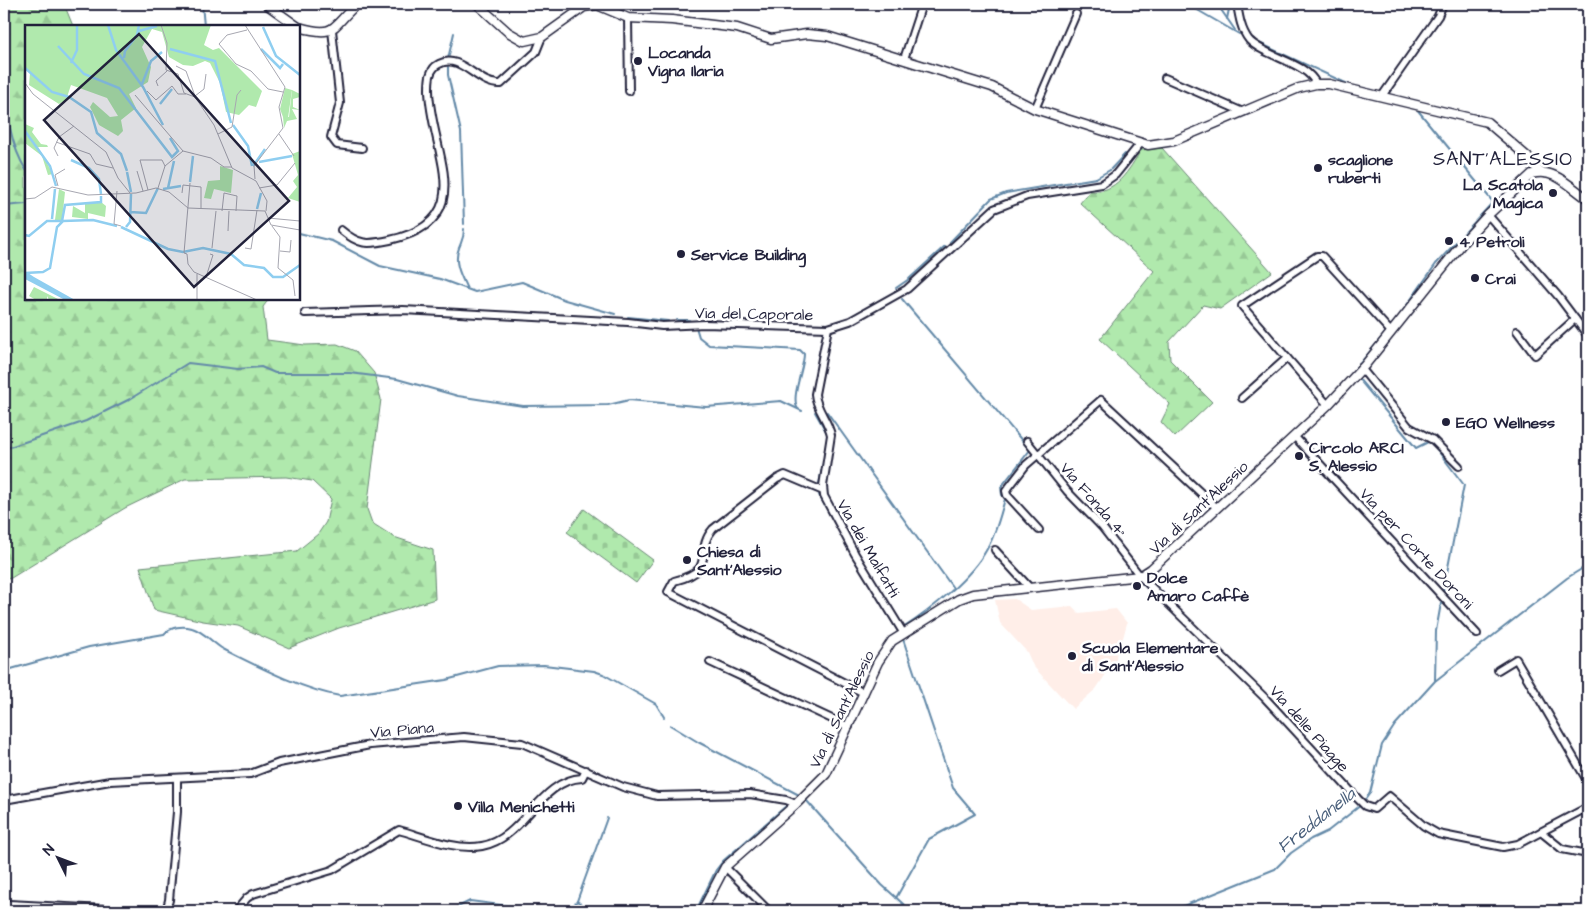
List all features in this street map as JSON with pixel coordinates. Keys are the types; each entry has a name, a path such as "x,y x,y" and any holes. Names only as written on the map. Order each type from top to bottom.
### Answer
{"street":[{"path":"266,4 295,25"},
{"path":"300,28 320,33 332,30 357,4"},
{"path":"476,4 508,32 524,41 542,38 584,7 596,4 628,18 672,20 737,28 771,39 807,34 826,36 992,86 1035,109 1140,144 1157,145 1174,142 1299,88 1316,84 1329,84 1487,122 1530,159 1540,172 1552,174 1585,197 1588,189"},
{"path":"904,59 922,4"},
{"path":"1237,4 1241,23 1249,40 1258,47 1307,73 1316,84"},
{"path":"1382,96 1438,16 1443,4"},
{"path":"1035,109 1076,14"},
{"path":"628,18 629,91"},
{"path":"332,30 340,103 331,136 337,145 362,148"},
{"path":"341,230 361,243 370,243 399,238 429,222 440,209 446,191 429,98 428,79 431,72 438,64 447,61 458,63 493,85 500,84 536,52 542,38"},
{"path":"1165,78 1243,112"},
{"name":"Via del Caporale","path":"305,312 403,310 628,322 662,326 705,324 828,328 850,321 907,289 994,209 1026,196 1102,184 1115,175 1140,144"},
{"name":"Via di Sant'Alessio","path":"702,911 726,866 796,804 826,774 878,662 892,641 901,632 967,595 1029,586 1140,576 1151,569 1295,438 1328,405 1361,368 1389,330 1488,214 1532,174 1540,172"},
{"path":"1488,214 1588,336"},
{"path":"1328,405 1242,306 1317,256 1322,256 1389,330"},
{"path":"1517,330 1535,354 1575,319"},
{"name":"Via dei Malfatti","path":"828,328 815,394 815,401 829,427 831,435 822,492 855,554 901,632"},
{"path":"1242,398 1287,358"},
{"path":"1361,368 1410,427 1433,440 1459,466"},
{"path":"1039,530 1008,497 1006,491 1026,465 1101,400 1217,508"},
{"name":"Via per Corte Doroni","path":"1295,438 1477,634"},
{"name":"Via Fonda 4°","path":"1026,441 1067,491 1102,527 1140,576"},
{"path":"822,492 792,477 785,475 777,479 713,529 706,540 704,560 696,573 674,581 668,592 864,692"},
{"path":"995,550 1029,586"},
{"name":"Via delle Piagge","path":"1140,576 1265,698 1365,806 1374,809 1390,796 1438,834 1503,847 1518,844 1588,807"},
{"path":"1498,670 1516,659 1588,782"},
{"path":"710,662 849,727"},
{"name":"Via Piana","path":"4,800 110,780 250,774 278,763 370,745 464,737 522,743 623,787 657,796 750,794 786,800 796,804"},
{"path":"236,911 253,894 332,870 399,830 449,843 472,847 484,846 517,825 562,782 570,778 582,778 586,770"},
{"path":"166,911 169,900 177,812 176,778"},
{"path":"1541,832 1562,849 1588,854"},
{"path":"726,866 769,911"},
{"path":"9,904 142,911"}],"shaded area":[{"name":"Scuola Elementare di Sant'Alessio","path":"1015,599 1031,610 1072,606 1079,613 1116,609 1127,623 1123,638 1117,644 1116,659 1096,689 1073,709 1033,666 1027,652 1000,623 995,600"}],"green space":[{"path":"4,4 64,4 73,25 25,25 25,300 268,300 263,307 267,340 305,345 337,344 355,351 374,373 381,399 367,509 372,523 394,537 433,550 435,599 339,628 289,648 238,626 203,621 154,610 140,567 297,551 318,534 326,522 331,499 312,481 286,477 185,479 125,508 11,578 4,580"},
{"path":"1162,148 1272,272 1220,309 1203,305 1169,342 1170,360 1212,402 1175,437 1161,422 1170,404 1100,339 1154,271 1080,203 1090,191 1107,189 1121,179 1141,150"},
{"path":"584,509 653,560 636,583 567,532"}],"waterway":[{"path":"202,4 204,25"},
{"path":"1187,4 1239,34"},
{"path":"1217,4 1235,30"},
{"path":"1227,19 1230,4"},
{"path":"448,59 454,33"},
{"path":"1257,42 1350,85"},
{"path":"448,67 448,75 461,132 464,224"},
{"path":"4,85 13,139 25,168"},
{"path":"1353,372 1397,319 1436,264 1493,202 1416,108"},
{"path":"950,242 991,199 1006,193 1096,178 1110,170 1125,154"},
{"path":"4,206 25,204"},
{"path":"464,229 457,258 458,269 467,289"},
{"path":"300,233 332,241 380,266 440,279 475,292 522,282 565,300 615,314"},
{"path":"896,288 909,279 945,246"},
{"path":"902,299 1030,450 1001,487 1002,495 1005,499 995,531 980,560 949,593 903,628"},
{"path":"628,317 668,321"},
{"path":"677,320 689,320 693,323"},
{"path":"696,327 699,337 709,345 800,350 804,354 796,391 798,409"},
{"path":"4,449 86,421 130,399 188,363 238,369 261,367 275,373 350,373 397,379 458,396 523,406 608,405 629,400 706,407 781,401 802,411"},
{"path":"1358,378 1416,448 1428,442 1432,443 1464,485 1443,593"},
{"path":"815,412 827,433"},
{"path":"827,412 953,588"},
{"path":"819,484 826,448"},
{"path":"819,495 847,545"},
{"name":"Freddanella","path":"1364,801 1370,793 1382,745 1395,725 1435,681 1567,578 1588,565"},
{"path":"864,575 898,631"},
{"path":"1435,680 1436,631 1442,598"},
{"path":"4,671 89,647 164,634 173,628 184,627 192,628 204,634 223,649 280,677 311,689 340,696 446,680 498,666 544,665 594,671 603,674 656,704 664,717"},
{"path":"896,898 929,839 975,814 953,788 903,639"},
{"path":"670,725 698,742 801,796"},
{"path":"806,800 882,885 911,911"},
{"name":"Freddanella","path":"1171,911 1275,869 1291,853 1311,839 1328,831 1361,805"},
{"path":"696,911 716,870 723,861 786,806"},
{"path":"569,911 577,901 607,818"},
{"path":"450,911 470,901 548,911"},
{"path":"577,901 590,911"}],"place":[{"name":"Locanda Vigna Ilaria","path":"638,61"},
{"name":"scaglione ruberti","path":"1318,168"},
{"name":"La Scatola Magica","path":"1553,193"},
{"name":"4 Petroli","path":"1449,241"},
{"name":"Service Building","path":"681,254"},
{"name":"Crai","path":"1475,278"},
{"name":"EGO Wellness","path":"1446,422"},
{"name":"Circolo ARCI S. Alessio","path":"1299,456"},
{"name":"Chiesa di Sant'Alessio","path":"687,560"},
{"name":"Dolce Amaro Caffè","path":"1137,586"},
{"name":"Scuola Elementare di Sant'Alessio","path":"1072,656"},
{"name":"Villa Menichetti","path":"458,806"}],"district":[{"name":"SANT'ALESSIO","path":"1503,158"}]}
